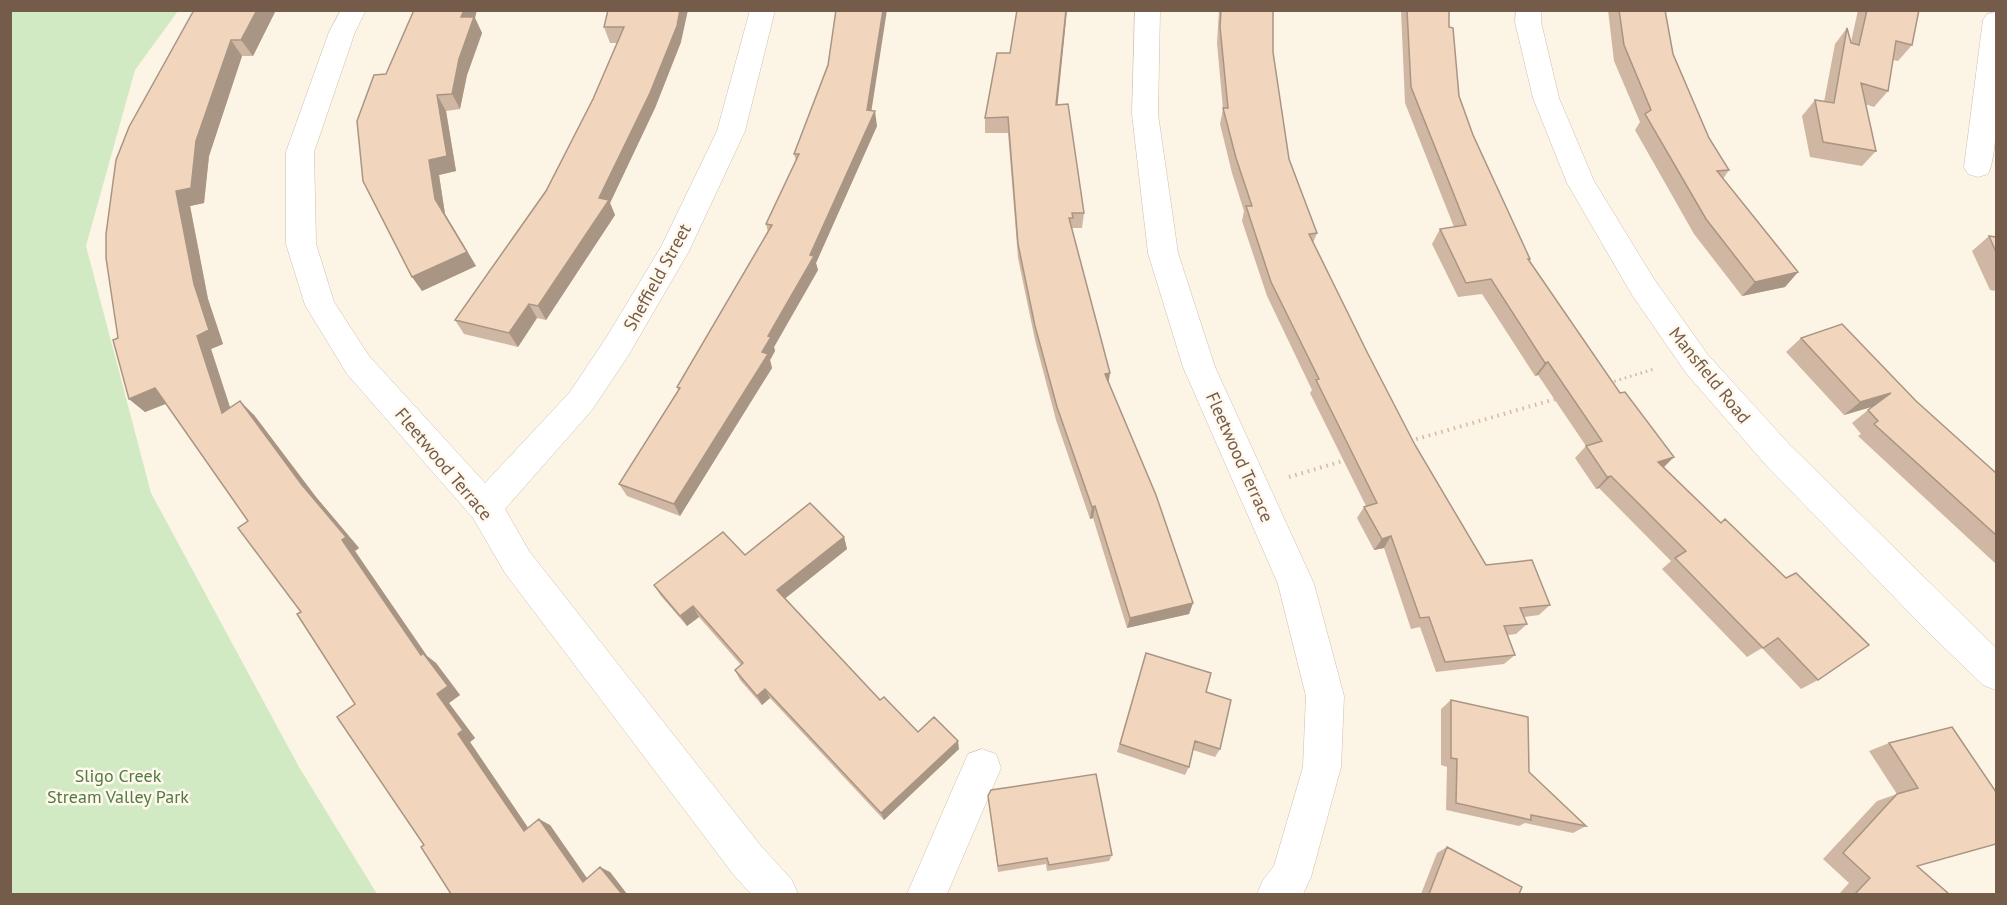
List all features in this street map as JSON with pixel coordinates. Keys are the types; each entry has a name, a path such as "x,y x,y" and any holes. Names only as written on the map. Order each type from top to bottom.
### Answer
{"street":[{"name":"Fleetwood Terrace","path":"354,10 342,32 300,152 301,244 320,305 358,365 484,507 517,562 747,860 778,894"},
{"name":"Sheffield Street","path":"484,507 581,401 617,347 674,251 731,132 763,10"},
{"name":"Fleetwood Terrace","path":"1148,10 1145,114 1163,253 1199,367 1296,584 1325,696 1322,767 1291,877 1276,894"},
{"name":"Mansfield Road","path":"1529,10 1528,22 1546,98 1581,183 1643,287 1697,364 1777,454 1939,618 1996,672"},
{"path":"1978,167 1996,20"},
{"path":"927,894 982,768"}],"path":[{"path":"1608,383 1654,369"},
{"path":"1402,444 1563,396"},
{"path":"1253,488 1356,457"}],"green space":[{"name":"Sligo Creek Stream Valley Park","path":"10,11 178,11 135,70 86,246 151,493 299,767 377,894 11,894"}],"building":[{"path":"194,10 257,10 241,40 231,40 196,141 191,188 176,191 194,284 209,330 197,336 222,413 240,401 302,485 346,537 342,540 421,655 423,653 448,686 437,694 463,730 458,734 524,831 539,819 583,882 600,867 622,894 451,894 421,847 424,845 337,717 355,704 297,614 301,612 238,528 248,521 155,388 129,399 113,340 118,338 106,258 106,234 116,160 129,127"},
{"path":"414,10 464,10 461,17 474,17 459,59 452,94 437,95 447,156 429,160 435,199 467,252 412,277 363,181 357,121 374,75 386,74"},
{"path":"608,10 680,10 677,26 650,93 599,198 609,200 538,306 529,304 509,333 455,320 546,191 593,99 624,27 604,27"},
{"path":"836,10 883,10 867,110 875,111 810,255 814,256 768,336 771,337 762,352 768,354 674,504 619,484 680,388 677,387 772,225 766,224 799,154 794,154 828,65"},
{"path":"1017,10 1066,10 1056,105 1068,104 1084,213 1072,213 1073,218 1069,218 1110,373 1105,374 1156,495 1193,603 1130,618 1095,506 1092,507 1057,407 1035,326 1018,244 1008,117 985,118 997,53 1010,53"},
{"path":"1221,10 1273,10 1273,52 1289,159 1317,233 1309,234 1415,445 1486,565 1532,560 1550,605 1520,608 1527,624 1504,626 1515,655 1445,662 1429,617 1420,618 1391,536 1382,539 1364,507 1377,503 1316,380 1319,379 1271,282 1246,206 1252,206 1223,108 1228,108 1220,27"},
{"path":"1407,10 1449,10 1449,27 1453,28 1459,96 1473,135 1530,259 1528,259 1620,393 1625,392 1674,457 1658,462 1721,523 1725,519 1786,578 1796,573 1869,645 1818,680 1778,638 1763,648 1675,558 1686,551 1611,476 1607,477 1586,446 1602,441 1548,362 1545,363 1491,279 1466,283 1440,229 1466,225 1411,87"},
{"path":"1619,10 1665,10 1673,54 1709,138 1729,170 1717,171 1798,272 1755,282 1706,219 1645,114 1651,110 1624,45"},
{"path":"1867,10 1919,10 1912,45 1896,41 1888,91 1861,83 1876,151 1823,142 1815,100 1834,103 1847,28 1851,43 1859,45"},
{"path":"1989,236 1996,237 1996,252"},
{"path":"1842,324 1916,401 1996,473 1996,535 1874,424 1878,421 1868,410 1891,393 1860,402 1801,338"},
{"path":"810,503 844,537 777,590 880,700 884,697 918,732 934,717 958,741 881,813 765,689 757,696 735,670 743,663 693,606 680,616 654,585 723,532 745,555"},
{"path":"1146,653 1211,673 1206,692 1231,700 1220,749 1195,741 1189,767 1120,744"},
{"path":"1451,700 1528,717 1529,772 1586,826 1531,815 1531,820 1456,803 1457,759 1451,758"},
{"path":"1952,727 1996,792 1996,844 1917,866 1949,894 1855,894 1870,878 1843,853 1897,794 1918,788 1889,743"},
{"path":"1096,774 1112,855 1049,865 1047,858 998,866 988,796 991,790"},
{"path":"1447,847 1522,887 1519,894 1429,894"}]}
